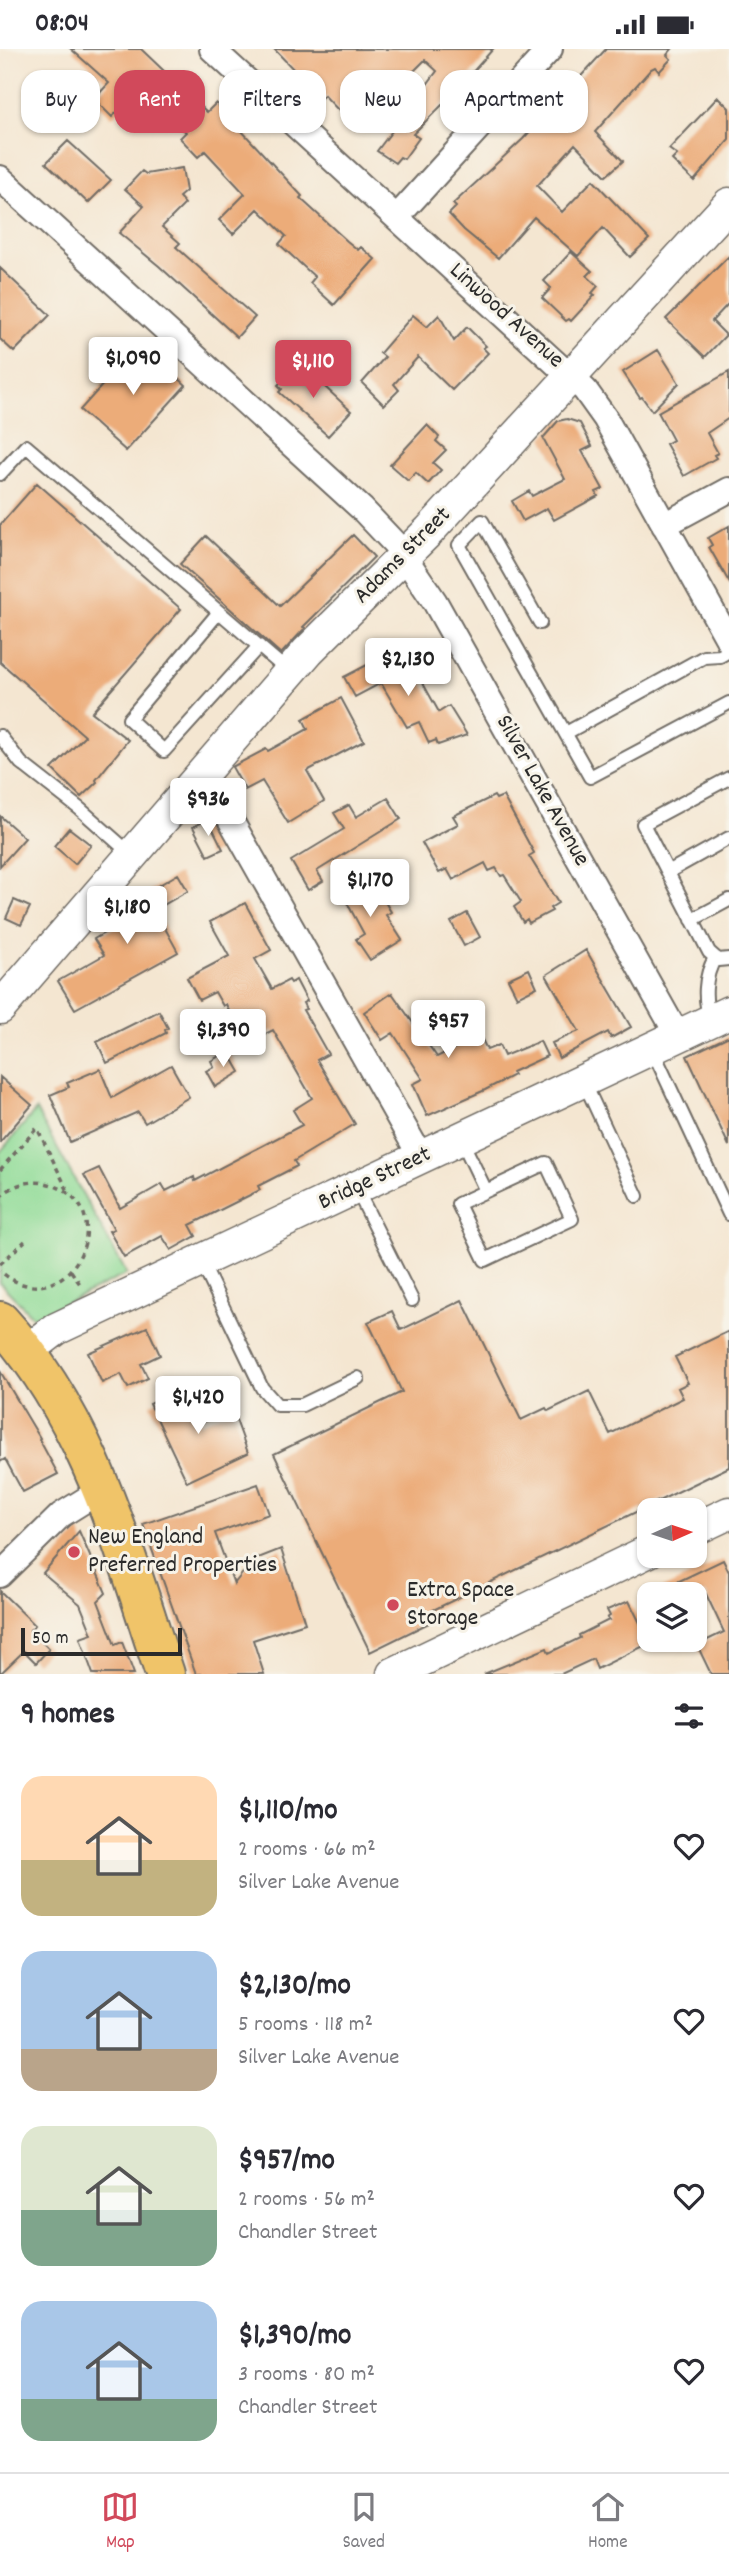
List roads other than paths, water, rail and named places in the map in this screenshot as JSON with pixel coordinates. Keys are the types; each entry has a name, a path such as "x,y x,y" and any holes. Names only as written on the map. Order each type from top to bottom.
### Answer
{"main road":[{"path":"0,1321 46,1380 101,1490 165,1674"}],"street":[{"path":"397,217 550,49"},
{"name":"Linwood Avenue","path":"220,52 572,375 600,410 729,641"},
{"name":"Silver Lake Avenue","path":"0,178 326,475 378,525 405,556 435,602 665,1042"},
{"name":"Adams Street","path":"0,1008 289,672 405,556 729,204"},
{"path":"664,525 729,490"},
{"path":"200,778 222,805 421,1157"},
{"name":"Bridge Street","path":"26,1352 56,1329 720,1016"},
{"path":"0,1575 61,1515 101,1490"},
{"path":"707,1523 729,1513"},
{"path":"393,1674 637,1557"}],"lane":[{"path":"0,474 26,446 289,672"},
{"path":"540,623 482,521 458,545 590,777 729,703"},
{"path":"219,613 128,719 164,751 259,646"},
{"path":"566,733 704,657 720,656 729,651"},
{"path":"0,736 21,763 80,809 133,856"},
{"path":"729,778 643,824 692,920 715,958 722,961 729,959"},
{"path":"668,872 729,838"},
{"path":"692,920 729,899"},
{"path":"715,958 708,971 706,997 720,1016"},
{"path":"665,1042 729,1214"},
{"path":"583,1081 637,1196"},
{"path":"461,1139 486,1191"},
{"path":"546,1163 572,1219 485,1260 458,1205 486,1191 546,1163"},
{"path":"356,1188 412,1300"},
{"path":"201,1261 262,1388 277,1405 302,1405 358,1378"}],"place":[{"name":"New England Preferred Properties","path":"74,1552"},
{"name":"Extra Space Storage","path":"393,1605"}]}
